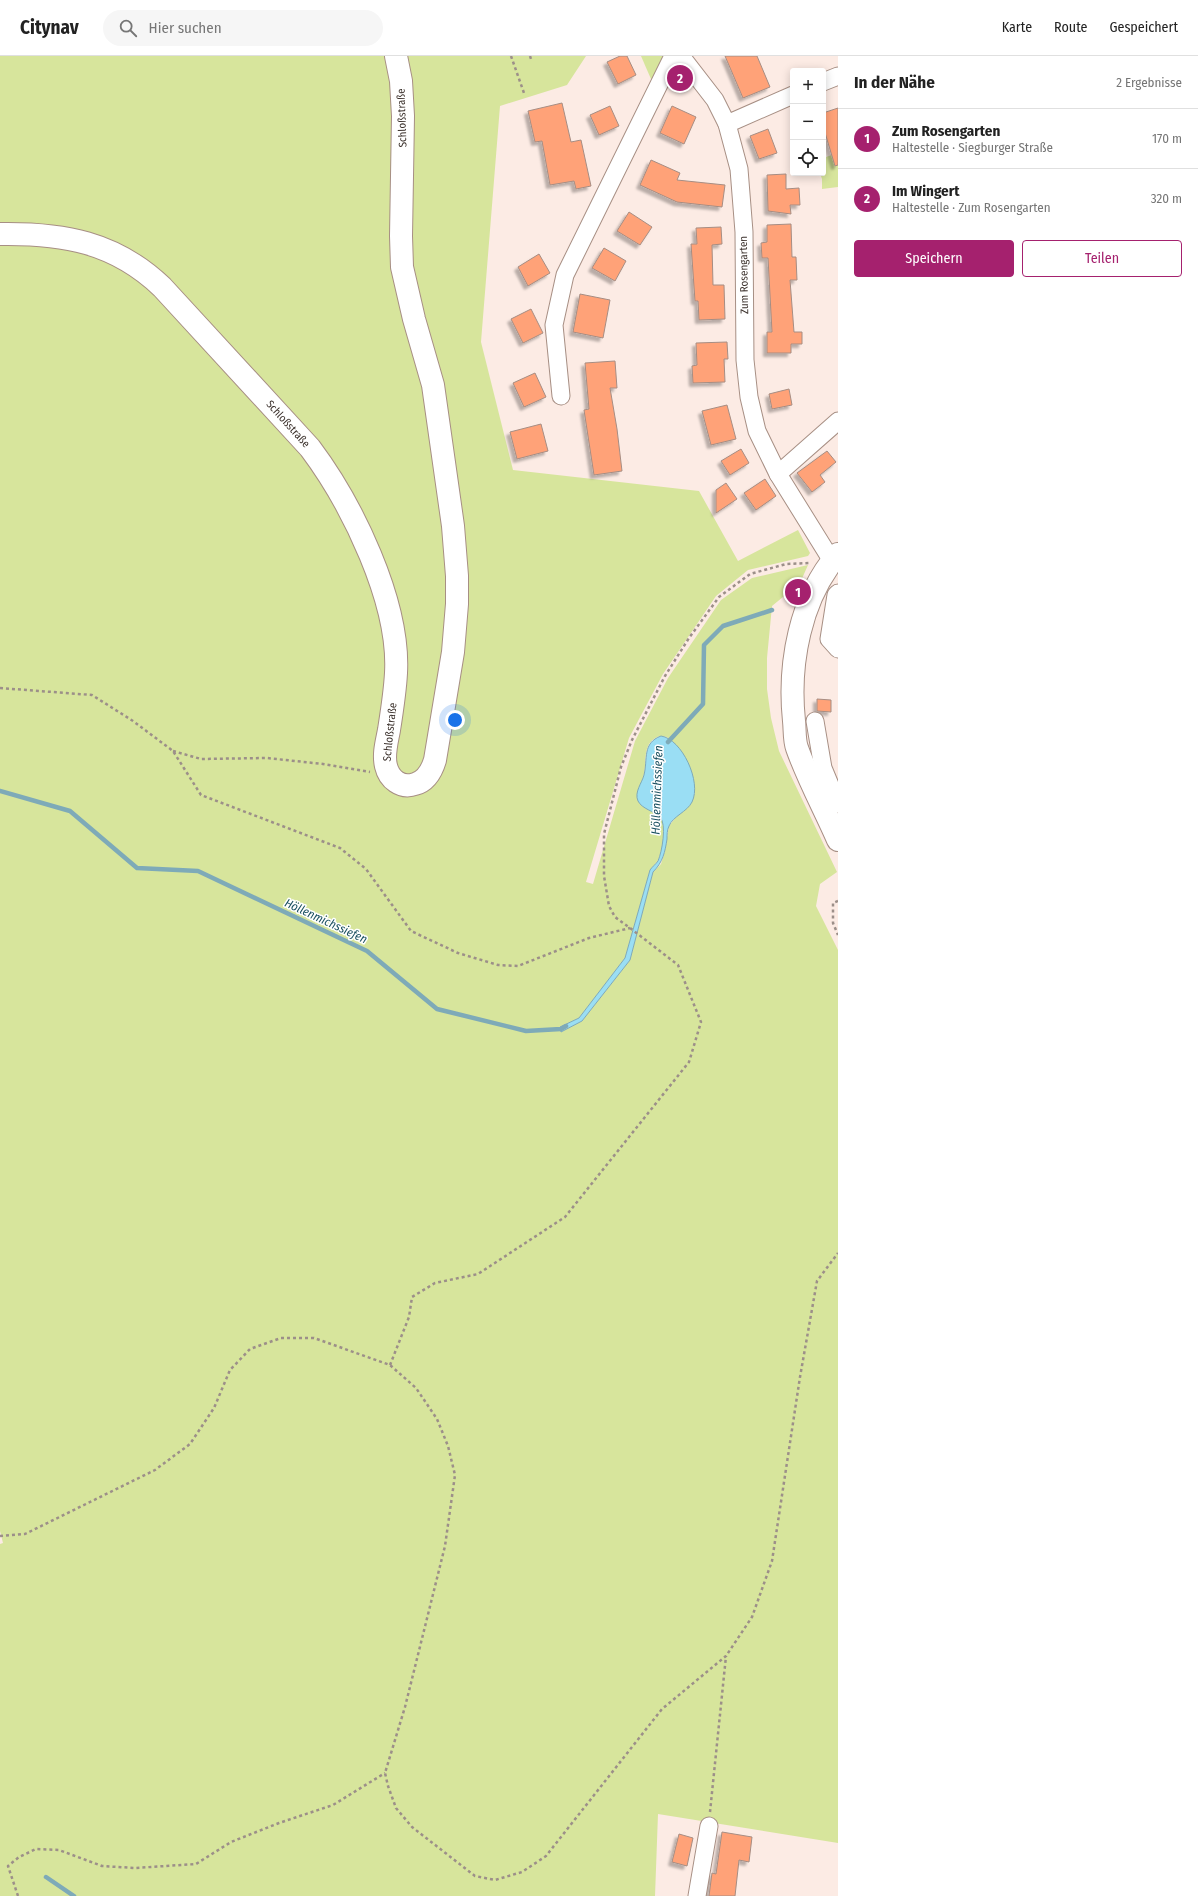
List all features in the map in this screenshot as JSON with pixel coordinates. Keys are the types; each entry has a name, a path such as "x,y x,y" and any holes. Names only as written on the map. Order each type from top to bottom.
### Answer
{"main road":[{"name":"Schloßstraße","path":"0,234 39,235 80,241 118,254 141,268 162,287 283,417 319,460 341,494 359,530 381,587 391,619 396,655 395,684 385,758 390,776 400,784 414,785 426,778 434,765 453,652 457,604 457,576 453,526 437,406 429,368 408,297 402,267 401,236 403,116 396,56"},
{"path":"835,558 808,603 796,650 792,702 797,747 838,840"}],"street":[{"path":"561,396 554,325 565,275 673,56"},
{"name":"Zum Rosengarten","path":"681,56 715,100 727,124 739,169 744,232 745,360 749,397 757,431 778,474 835,558"},
{"path":"826,81 838,76"},
{"path":"727,124 790,97"},
{"path":"778,474 838,421"},
{"path":"838,593 836,595 829,639 838,649"},
{"path":"815,721 823,768 838,804"},
{"path":"697,1896 709,1826"}],"path":[{"path":"511,56 524,93"},
{"path":"390,1365 409,1317 412,1297 435,1282 478,1274 565,1217 689,1062 700,1022 678,964 615,917 609,906 604,876 604,834 621,767 632,740 665,676 689,638 719,597 750,574 786,564 835,558"},
{"path":"0,688 92,696 133,722 173,751 201,759 267,758 323,764 390,776"},
{"path":"173,751 201,794 340,848 366,869 411,932 458,953 498,965 518,966 589,938 630,928"},
{"path":"838,901 833,904 833,923 838,935"},
{"path":"0,1536 25,1534 155,1470 190,1444 214,1408 230,1370 250,1349 281,1338 314,1338 390,1365 416,1388 437,1419 448,1446 455,1475 445,1546 405,1707 385,1773 396,1808 412,1827 475,1876 495,1880 522,1872 546,1856 662,1709 726,1656 752,1618 772,1561 800,1377 817,1281 838,1253"},
{"path":"709,1826 726,1656"},
{"path":"18,1896 8,1866 19,1857 36,1849 60,1850 102,1866 135,1868 196,1864 231,1842 278,1823 333,1805 385,1773"}],"green space":[{"path":"0,56 586,56 567,85 500,106 481,342 513,470 699,491 738,561 798,530 810,553 808,556 748,570 716,596 663,674 629,738 586,882 593,884 635,741 668,678 721,600 752,578 808,565 800,583 772,606 767,658 767,689 771,718 779,751 837,872 820,884 816,906 838,950 838,1843 658,1814 655,1896 0,1896 0,1544 3,1543 0,1531","holes":["660,736 667,737 686,762 689,768 695,793 669,826 664,854 661,864 653,872 630,960 582,1021 561,1032 560,1027 579,1018 625,958 650,870 660,856 664,833 661,818 656,813 642,805 637,799 644,774 646,752 650,742"]},
{"path":"641,56 667,56 654,86"},
{"path":"838,153 838,187 822,189 821,176 826,176 826,157"}],"water":[{"path":"661,736 669,739 676,745 683,753 688,763 694,784 692,802 687,809 674,819 668,828 664,853 661,861 653,872 630,960 582,1021 561,1032 560,1027 579,1018 625,958 650,870 660,857 663,838 662,821 660,817 640,804 637,794 644,775 648,747 655,739"}],"building":[{"path":"620,56 627,56 636,75 618,84 607,62"},
{"path":"725,56 757,56 770,87 743,98"},
{"path":"562,103 571,142 581,140 591,186 576,189 574,181 550,185 542,141 535,142 528,111"},
{"path":"610,106 619,126 599,135 590,115"},
{"path":"672,106 696,117 684,144 660,133"},
{"path":"838,108 838,165 835,166 826,136 826,112"},
{"path":"768,129 777,153 759,159 750,136"},
{"path":"651,160 680,173 677,180 725,185 722,207 677,202 640,185"},
{"path":"786,174 786,189 799,188 800,205 790,205 791,214 768,211 767,175"},
{"path":"629,212 652,227 640,245 617,231"},
{"path":"791,224 792,257 796,257 797,280 790,280 794,332 802,332 802,344 791,344 791,353 767,353 767,332 772,332 768,258 762,258 761,243 767,242 767,225"},
{"path":"721,227 722,244 712,245 713,285 724,285 725,319 699,320 698,301 695,301 691,244 697,244 696,228"},
{"path":"604,248 626,261 615,281 592,268"},
{"path":"539,254 550,273 528,286 518,267"},
{"path":"580,294 610,300 603,338 573,332"},
{"path":"531,309 543,333 523,343 511,319"},
{"path":"727,342 728,359 724,359 725,382 693,383 692,366 697,365 696,343"},
{"path":"615,361 617,388 610,388 622,471 594,475 584,410 589,409 585,363"},
{"path":"535,373 546,397 524,407 513,383"},
{"path":"789,389 792,405 772,409 769,394"},
{"path":"727,405 736,439 711,445 702,411"},
{"path":"541,424 548,451 517,459 510,432"},
{"path":"741,449 749,463 730,475 721,461"},
{"path":"827,451 836,462 820,475 825,482 812,492 797,473"},
{"path":"765,479 776,496 756,510 744,493"},
{"path":"726,483 737,499 716,513 716,490"},
{"path":"817,699 831,700 831,712 817,711"},
{"path":"722,1832 752,1837 749,1862 739,1860 735,1896 709,1896 712,1873 716,1874"},
{"path":"679,1834 693,1838 687,1866 672,1862"}],"waterway":[{"name":"Höllenmichssiefen","path":"668,742 703,704 704,645 723,626 772,610"},
{"name":"Höllenmichssiefen","path":"0,791 70,811 137,868 198,871 367,951 437,1009 526,1031 561,1029 566,1026"},
{"path":"46,1877 74,1896"}],"place":[{"name":"Im Wingert","path":"680,78"},
{"name":"Zum Rosengarten","path":"798,592"}]}
